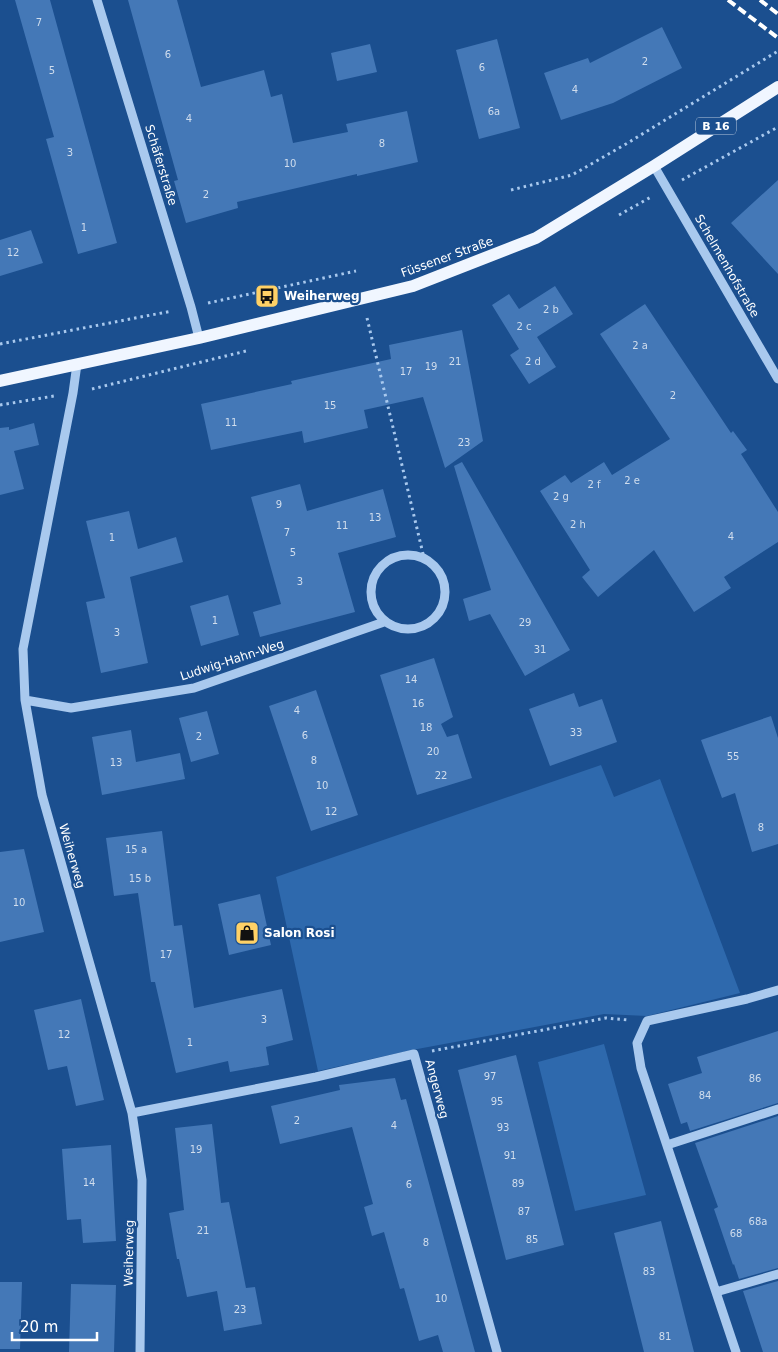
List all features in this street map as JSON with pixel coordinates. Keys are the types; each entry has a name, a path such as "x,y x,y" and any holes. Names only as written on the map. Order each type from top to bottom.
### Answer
{"main road":[{"name":"Füssener Straße","path":"0,381 199,338 413,286 536,238 778,87"}],"street":[{"name":"Schäferstraße","path":"97,0 199,338"},
{"name":"Schelmenhofstraße","path":"654,166 778,379"},
{"name":"Weiherweg","path":"77,364 23,650 25,700 42,795 132,1113 142,1180 140,1352"},
{"path":"400,555 424,558 435,566 444,582 444,601 440,612 431,622 420,628 407,630 395,628 384,622 376,612 371,601 370,589 373,577 380,567 400,555"},
{"name":"Ludwig-Hahn-Weg","path":"25,700 71,708 194,688 384,622"},
{"path":"736,1352 641,1068 637,1043 647,1021 778,990"},
{"name":"Angerweg","path":"132,1113 316,1077 414,1054 497,1352"},
{"path":"667,1145 778,1109"},
{"path":"716,1292 778,1274"}],"path":[{"path":"512,190 572,175 778,51"},
{"path":"368,321 424,558"},
{"path":"414,1054 606,1018 647,1021"}],"shaded area":[{"path":"601,765 614,797 660,779 740,993 647,1016 604,1014 412,1050 318,1071 276,877"},
{"path":"604,1044 646,1195 575,1211 538,1062"}],"building":[{"path":"15,0 50,0 117,243 78,254 46,139 54,137"},
{"path":"128,0 177,0 201,87 264,70 271,97 282,94 293,143 348,132 346,124 407,111 418,162 237,202 238,208 186,223 174,181 178,180"},
{"path":"662,27 682,68 613,103 561,120 544,73 588,58 590,63"},
{"path":"497,39 520,128 479,139 456,50"},
{"path":"370,44 377,72 337,81 331,53"},
{"path":"778,180 778,274 731,223"},
{"path":"31,230 43,263 0,276 0,240"},
{"path":"555,286 573,314 537,337 556,367 529,384 510,355 519,349 492,305 509,294 519,309"},
{"path":"645,304 731,433 733,431 747,450 741,454 778,512 778,542 724,577 731,588 694,612 654,550 598,597 582,577 590,570 540,491 565,475 571,483 604,462 612,475 670,439 600,334"},
{"path":"462,330 483,441 445,468 423,397 364,410 368,428 304,443 302,431 211,450 201,404 292,384 291,381 391,359 389,345"},
{"path":"34,423 39,445 14,451 24,489 0,495 0,428 9,427 9,430"},
{"path":"462,462 570,650 525,676 490,614 469,621 463,599 491,590 454,466"},
{"path":"300,484 307,511 383,489 396,537 338,553 355,612 260,637 253,612 281,604 251,497"},
{"path":"129,511 138,549 176,537 183,562 130,577 148,663 101,673 86,602 105,598 86,521"},
{"path":"228,595 239,635 201,646 190,606"},
{"path":"434,658 453,717 441,724 447,737 458,734 472,778 417,795 380,675"},
{"path":"316,690 358,815 311,831 269,706"},
{"path":"574,693 579,707 602,699 617,742 550,766 529,709"},
{"path":"207,711 219,754 191,762 179,718"},
{"path":"771,716 778,738 778,844 752,852 735,793 722,798 701,740"},
{"path":"131,730 136,762 180,753 185,779 102,795 92,737"},
{"path":"162,831 174,926 182,925 194,1008 282,989 293,1040 266,1047 269,1065 230,1072 228,1061 176,1073 155,982 151,982 138,893 114,896 106,838"},
{"path":"24,849 44,932 0,942 0,852"},
{"path":"260,894 271,945 229,955 218,904"},
{"path":"81,999 104,1100 76,1106 67,1066 48,1070 34,1010"},
{"path":"778,1031 778,1103 690,1131 687,1122 681,1124 668,1084 702,1073 697,1057"},
{"path":"516,1055 564,1245 506,1260 458,1070"},
{"path":"395,1078 401,1100 406,1099 475,1352 443,1352 438,1335 419,1341 404,1288 400,1289 384,1232 372,1236 364,1207 373,1204 352,1127 280,1144 271,1106 340,1090 339,1085"},
{"path":"778,1116 778,1268 739,1279 714,1209 718,1207 695,1143"},
{"path":"212,1124 221,1203 229,1202 246,1288 255,1287 262,1324 224,1331 217,1291 187,1297 179,1259 177,1259 169,1213 184,1210 175,1128"},
{"path":"111,1145 116,1241 83,1243 81,1219 67,1220 62,1149"},
{"path":"661,1221 694,1352 644,1352 614,1233"},
{"path":"778,1281 778,1352 763,1352 743,1291"},
{"path":"0,1282 22,1282 20,1349 0,1349"},
{"path":"71,1284 116,1285 114,1352 69,1352"}],"railway":[{"path":"728,0 778,38"},
{"path":"760,0 778,14"}],"place":[{"name":"Weiherweg","path":"267,296"},
{"name":"Salon Rosi","path":"247,933"}]}
